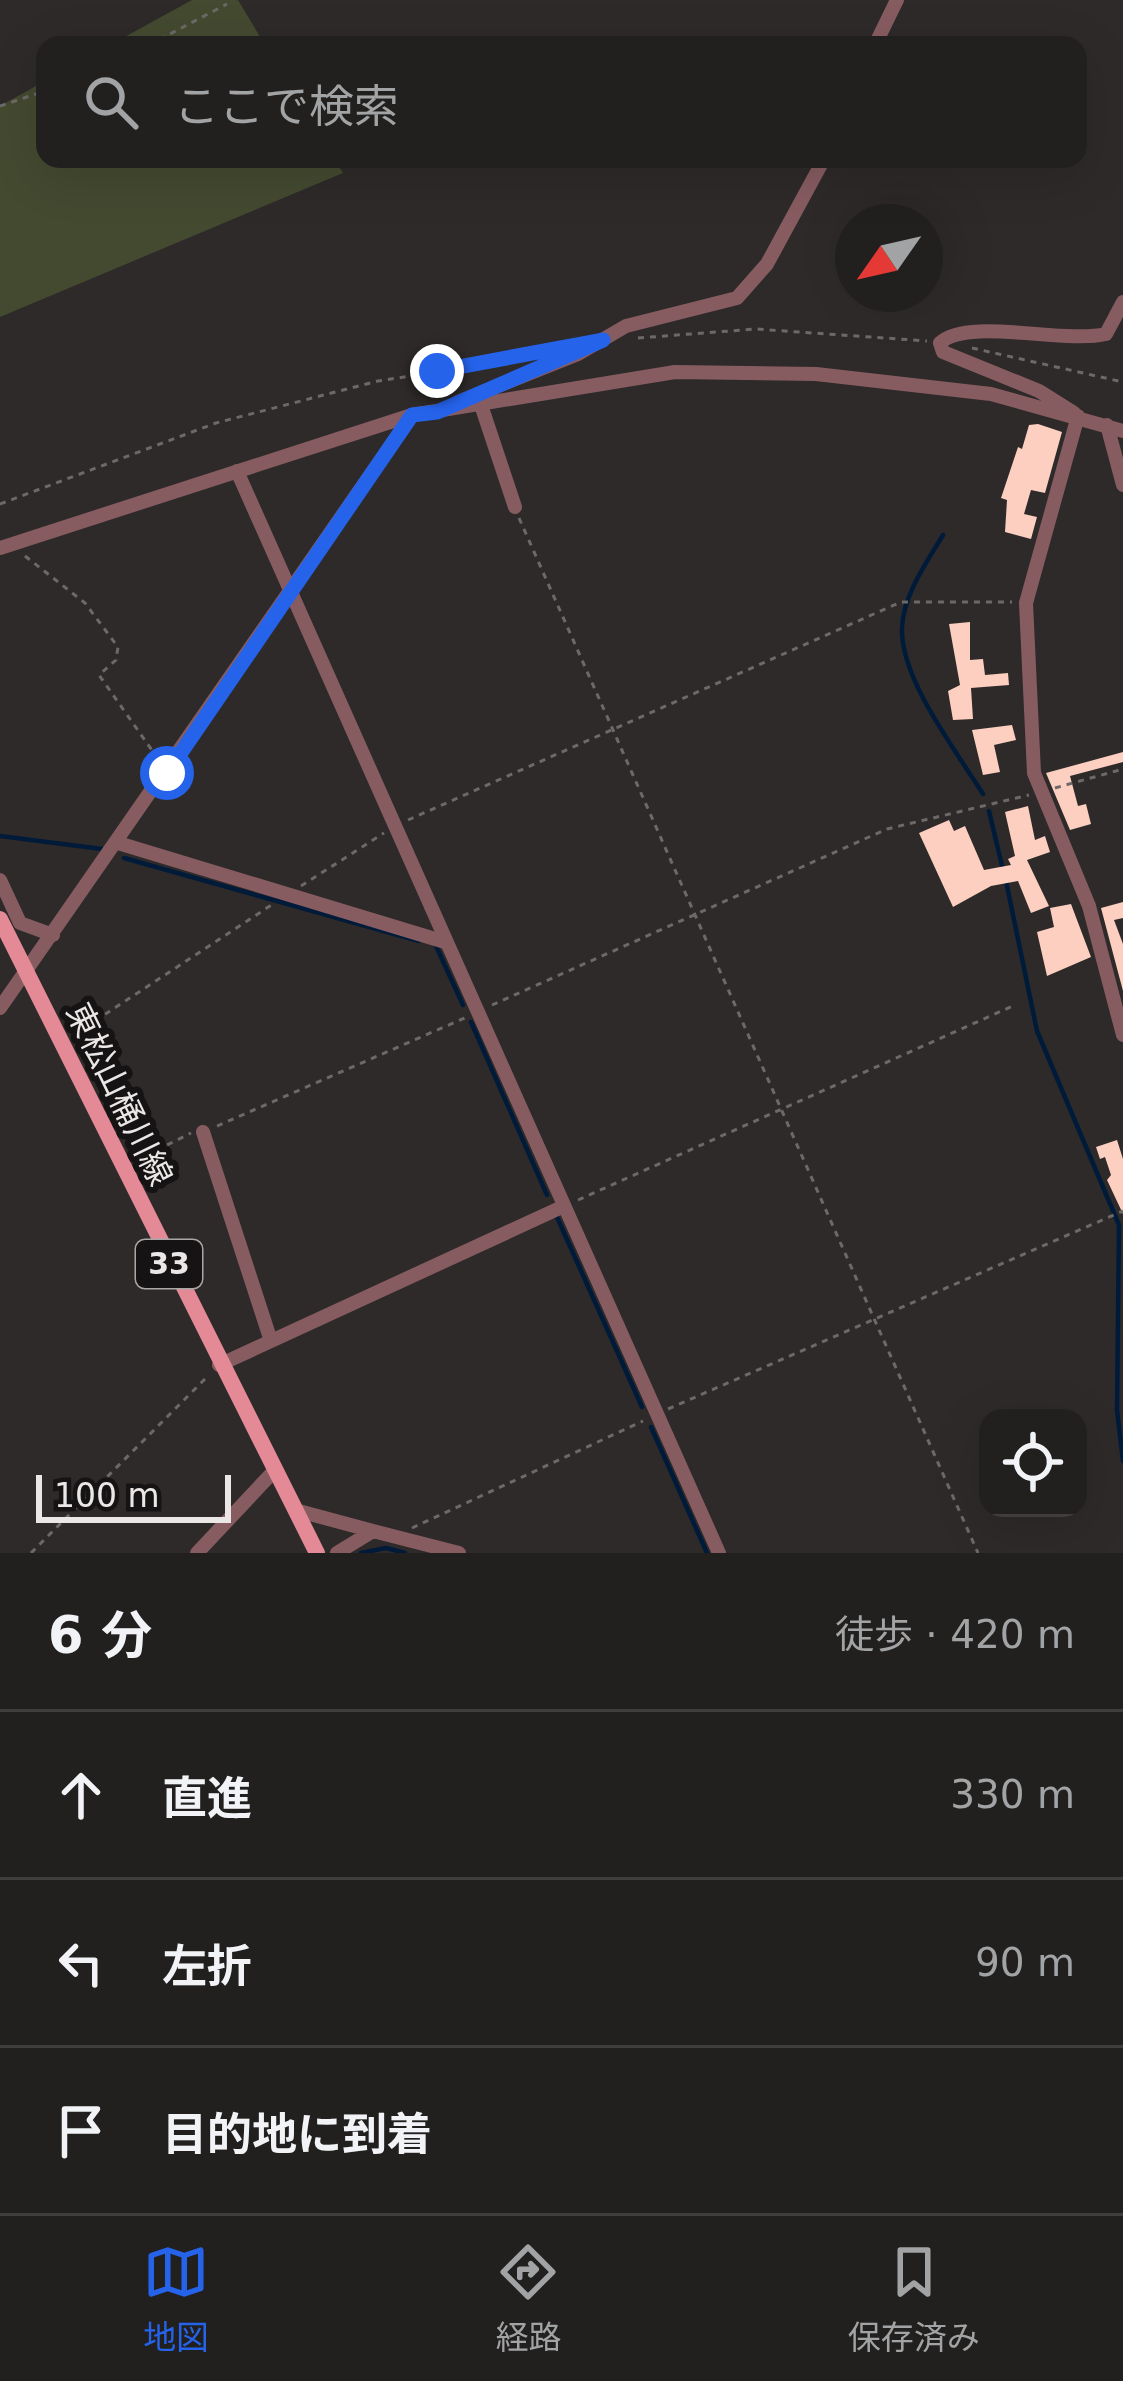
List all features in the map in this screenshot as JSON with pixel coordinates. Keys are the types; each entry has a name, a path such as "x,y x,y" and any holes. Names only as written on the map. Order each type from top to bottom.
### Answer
{"main road":[{"name":"東松山桶川線","path":"0,919 317,1553"}],"street":[{"path":"879,36 897,0"},
{"path":"437,412 626,326 737,298 767,264 819,168"},
{"path":"1078,416 1039,392 943,352 940,343 950,335 987,332 1085,339 1106,334 1123,302"},
{"path":"6,547 412,415 675,372 817,374 991,394 1123,431"},
{"path":"481,405 514,507"},
{"path":"2,997 26,972 118,843 412,415"},
{"path":"1078,416 1026,603 1039,793 1089,906 1123,1035"},
{"path":"1107,425 1123,484"},
{"path":"237,471 718,1553"},
{"path":"118,843 445,941"},
{"path":"0,880 20,923 53,935"},
{"path":"203,1132 270,1338"},
{"path":"219,1365 562,1207"},
{"path":"197,1553 275,1470"},
{"path":"295,1510 459,1553"},
{"path":"337,1553 373,1531"}],"path":[{"path":"166,36 227,4"},
{"path":"0,106 36,94"},
{"path":"603,340 756,329 940,343 1123,382"},
{"path":"0,503 216,423 378,381 534,357"},
{"path":"514,507 978,1553"},
{"path":"6,547 85,603 118,647 116,660 99,675 167,773"},
{"path":"60,1044 394,827 901,602 1026,603"},
{"path":"123,1168 185,1134 203,1132 887,830 1123,769"},
{"path":"562,1207 1015,1005"},
{"path":"397,1535 658,1414 1123,1211"},
{"path":"31,1553 219,1365"}],"green space":[{"path":"192,0 238,0 260,36 126,36"},
{"path":"36,86 36,168 340,168 343,173 0,317 0,106"}],"building":[{"path":"1029,425 1062,432 1045,493 1031,490 1024,514 1037,517 1031,539 1005,532 1007,500 1001,498"},
{"path":"970,622 970,660 983,659 985,675 1008,673 1009,685 971,688 973,719 953,720 948,691 960,685 949,624"},
{"path":"1012,725 1016,740 994,745 1000,772 983,775 972,730"},
{"path":"1123,752 1123,762 1070,776 1078,806 1086,804 1091,824 1070,830 1046,773"},
{"path":"1028,806 1035,840 1045,836 1050,852 1027,860 1049,906 1031,913 1018,881 991,886 953,907 919,833 949,820 954,831 965,826 984,870 1011,865 1008,859 1015,856 1005,812"},
{"path":"1123,902 1123,918 1114,920 1123,944 1123,991 1101,908"},
{"path":"1071,904 1091,957 1047,976 1037,932 1054,927 1050,908"},
{"path":"1117,1140 1123,1159 1123,1214 1107,1180 1111,1175 1105,1157 1100,1159 1096,1147"}],"waterway":[{"path":"943,535 907,603 904,648 920,692 983,794"},
{"path":"989,811 1003,870"},
{"path":"0,836 102,849"},
{"path":"124,858 419,941"},
{"path":"1006,881 1037,1031 1119,1225 1117,1410 1123,1461"},
{"path":"436,946 463,1005"},
{"path":"471,1022 547,1195"},
{"path":"556,1215 642,1407"},
{"path":"651,1427 707,1553"},
{"path":"361,1553 386,1548 405,1553"}],"route":[{"path":"167,773 412,415 437,412 603,340 534,357 437,371"}]}
